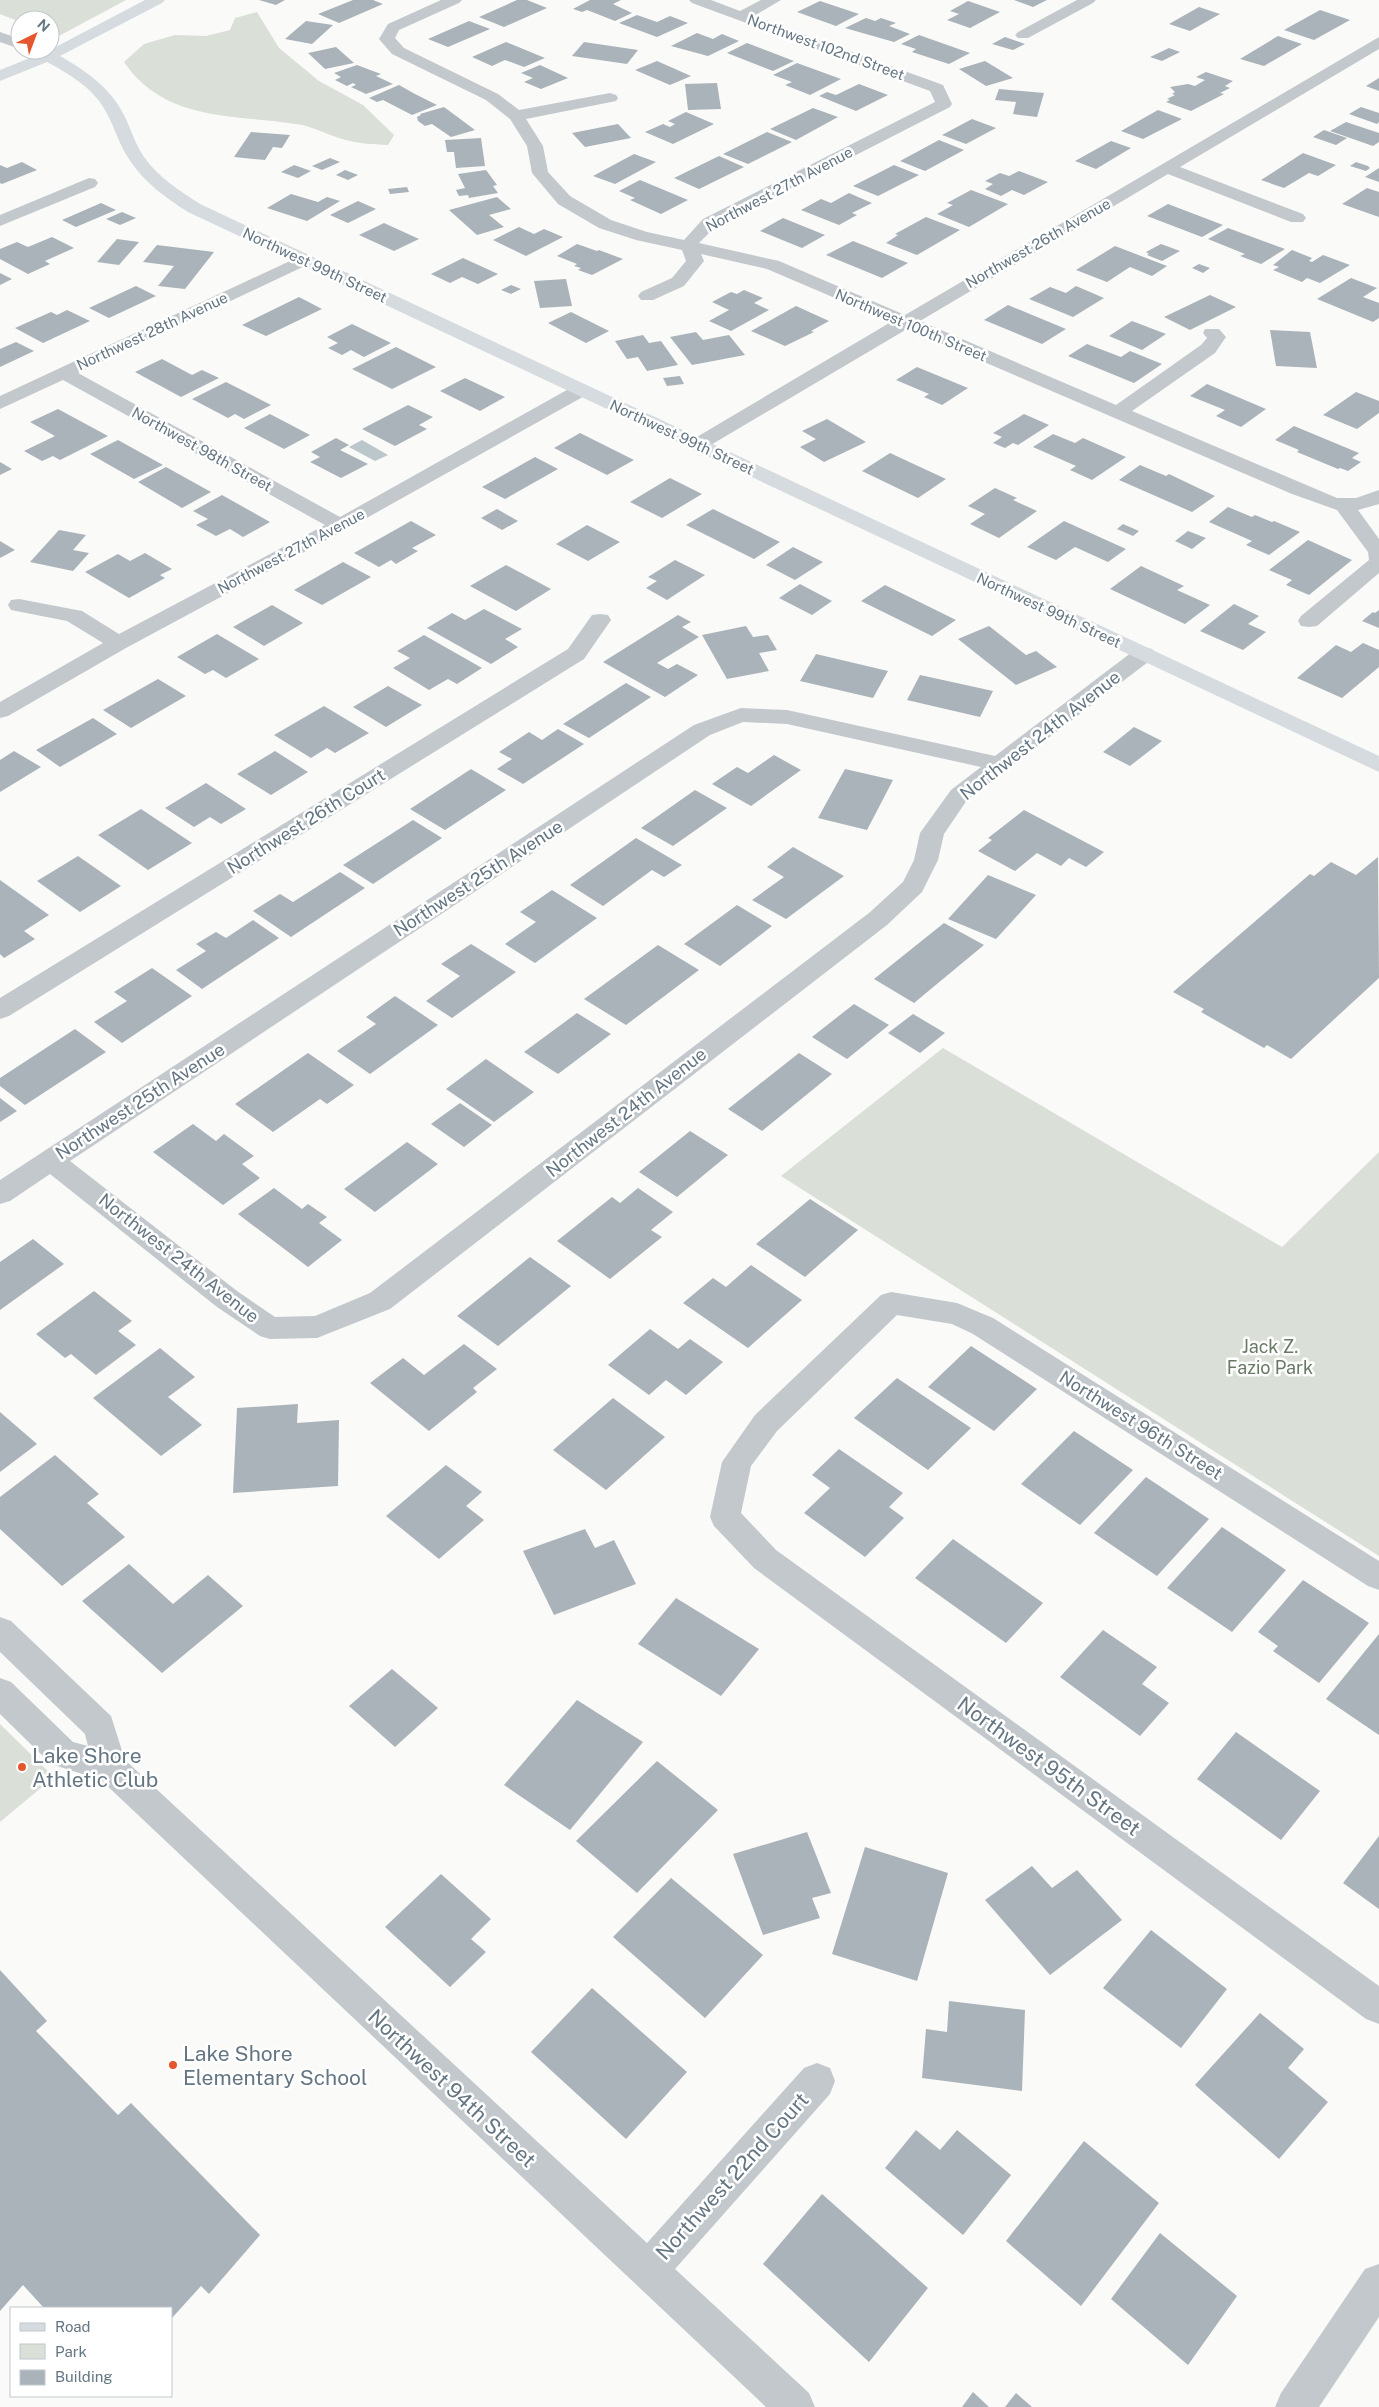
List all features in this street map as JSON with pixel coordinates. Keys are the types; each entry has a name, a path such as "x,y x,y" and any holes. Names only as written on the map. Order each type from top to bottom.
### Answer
{"main road":[{"path":"60,44 157,0"},
{"path":"0,76 29,60"},
{"name":"Northwest 99th Street","path":"54,60 75,72 103,95 116,112 132,150 140,162 169,192 194,208 1379,765"}],"street":[{"name":"Northwest 100th Street","path":"454,0 393,27 387,39 398,51 492,97 516,116 535,146 540,173 564,200 605,224 642,236 773,265 904,323 1299,490 1345,507"},
{"name":"Northwest 102nd Street","path":"698,0 937,88 944,104"},
{"path":"741,16 773,0"},
{"path":"1023,34 1088,0"},
{"name":"Northwest 26th Avenue","path":"697,445 1377,46"},
{"path":"516,116 610,98"},
{"name":"Northwest 27th Avenue","path":"647,296 678,282 694,261 689,245 709,223 944,104"},
{"path":"1167,168 1297,218"},
{"path":"0,221 89,183"},
{"name":"Northwest 28th Avenue","path":"0,403 303,260"},
{"path":"1117,413 1208,348 1217,337 1212,333"},
{"name":"Northwest 98th Street","path":"64,373 340,525"},
{"name":"Northwest 27th Avenue","path":"0,711 118,643 340,525 581,390"},
{"path":"1309,621 1379,561 1378,552 1345,507 1366,504 1379,496"},
{"path":"19,605 74,616 118,643"},
{"name":"Northwest 26th Court","path":"0,1010 576,654 600,620"},
{"name":"Northwest 24th Avenue","path":"51,1160 227,1299 270,1328 317,1327 380,1301 878,919 913,886 926,860 932,833 960,795 1144,654"},
{"name":"Northwest 25th Avenue","path":"0,1194 702,730 741,715 787,717 999,764"},
{"name":"Northwest 96th Street","path":"725,1517 737,1462 766,1424 891,1302 958,1314 983,1326 1379,1576"},
{"name":"Northwest 95th Street","path":"725,1517 765,1559 1379,2007"},
{"path":"0,1631 99,1726 111,1768"},
{"name":"Northwest 94th Street","path":"0,1692 63,1754 111,1768 795,2407"},
{"name":"Northwest 22nd Court","path":"648,2270 817,2081"},
{"path":"1295,2407 1379,2283"}],"green space":[{"path":"0,0 126,0 60,35 60,10 10,10 10,18 0,14"},
{"path":"257,12 279,48 319,81 363,105 394,135 388,145 351,141 302,125 201,112 159,96 141,81 124,62 144,44 175,35 206,36 230,30 235,18"},
{"name":"Jack Z. Fazio Park","path":"943,1048 1282,1247 1379,1152 1379,1556 781,1176"},
{"name":"Lake Shore Athletic Club","path":"0,1724 54,1777 0,1822"}],"shaded area":[{"path":"362,440 388,455 375,461 349,447"}],"building":[{"path":"259,0 285,0 276,5"},
{"path":"353,0 373,0 383,4 339,23 318,14"},
{"path":"517,0 527,0 547,8 504,27 479,17"},
{"path":"590,0 621,0 613,4 632,13 615,21 587,10 582,12 573,9"},
{"path":"1014,0 1047,0 1033,7"},
{"path":"820,1 859,14 836,26 797,12"},
{"path":"968,1 1000,12 970,28 947,20 959,14 950,11"},
{"path":"1199,7 1220,14 1190,31 1169,24"},
{"path":"1320,10 1350,20 1314,40 1284,30"},
{"path":"637,15 657,22 670,16 688,23 657,37 619,23"},
{"path":"866,18 875,21 881,18 896,23 889,26 910,34 894,42 845,28"},
{"path":"306,21 333,25 312,44 285,39"},
{"path":"469,21 490,29 448,47 428,39"},
{"path":"697,33 713,39 722,34 739,41 708,56 671,46"},
{"path":"919,35 970,53 949,64 912,52 916,49 901,44"},
{"path":"1278,36 1302,44 1264,66 1240,59"},
{"path":"1005,37 1025,44 1013,50 992,44"},
{"path":"506,42 545,58 524,67 505,60 492,66 472,57"},
{"path":"584,42 638,50 627,64 572,56"},
{"path":"747,43 794,61 773,71 727,53"},
{"path":"336,47 354,63 325,69 308,53"},
{"path":"1169,48 1180,52 1162,61 1150,57"},
{"path":"657,61 691,76 670,85 635,70"},
{"path":"985,61 1013,78 986,86 959,69"},
{"path":"797,63 841,79 810,95 785,85 792,82 773,75"},
{"path":"357,65 381,74 376,76 393,84 366,94 351,87 356,85 353,83 347,86 335,80 341,77 334,73"},
{"path":"540,65 568,78 541,89 524,82 533,78 521,73"},
{"path":"1206,72 1233,81 1225,86 1230,88 1220,93 1224,94 1191,111 1166,102 1170,100 1167,99 1175,95 1172,94 1175,92 1170,87 1188,84 1195,86 1205,80 1196,77"},
{"path":"1379,78 1379,91 1366,86"},
{"path":"717,83 721,109 688,110 685,84"},
{"path":"859,84 888,95 856,111 819,96 827,92 836,95"},
{"path":"399,85 437,105 412,115 383,100 377,102 369,98"},
{"path":"999,89 1044,93 1037,117 1013,114 1016,102 995,100"},
{"path":"444,107 475,130 451,137 432,124 425,126 418,121 417,117 420,114"},
{"path":"1361,107 1379,113 1379,122 1377,124 1349,114"},
{"path":"813,108 838,117 796,140 770,129"},
{"path":"1158,110 1182,119 1143,139 1121,131"},
{"path":"686,112 714,124 673,144 645,132 663,124 670,127 675,124 668,121"},
{"path":"972,119 996,128 966,144 942,135"},
{"path":"1346,122 1379,133 1379,142 1373,146 1330,131"},
{"path":"618,124 631,138 585,147 572,133"},
{"path":"1324,130 1347,138 1336,145 1313,137"},
{"path":"251,132 290,135 282,148 273,147 265,160 234,157"},
{"path":"767,132 792,142 748,164 723,154"},
{"path":"481,138 485,166 456,168 454,152 447,152 445,140"},
{"path":"939,140 964,150 925,171 900,161"},
{"path":"1111,141 1131,148 1096,169 1075,161"},
{"path":"1303,153 1336,165 1318,176 1309,173 1284,188 1261,180"},
{"path":"634,154 656,162 615,184 593,176"},
{"path":"719,156 744,167 699,189 674,178"},
{"path":"330,158 340,162 322,170 312,166"},
{"path":"22,162 37,170 2,184 0,183 0,165 7,168"},
{"path":"1356,162 1370,168 1366,171 1350,166"},
{"path":"294,165 311,171 298,178 281,172"},
{"path":"894,165 919,175 878,196 853,186"},
{"path":"1379,168 1379,182 1365,177"},
{"path":"345,170 358,175 348,180 336,175"},
{"path":"486,170 497,185 493,186 498,193 469,198 468,195 459,196 456,190 465,188 458,174"},
{"path":"1019,171 1048,182 1024,195 1012,190 1001,196 985,189 993,184 985,181 1000,173 1009,176"},
{"path":"640,180 688,200 661,214 630,200 635,198 619,191"},
{"path":"407,187 409,192 390,194 388,189"},
{"path":"1367,188 1379,192 1379,217 1342,204"},
{"path":"971,190 1008,204 969,227 937,214 953,205 947,203"},
{"path":"849,193 872,203 852,213 857,215 839,225 801,210 821,199 831,203"},
{"path":"291,194 318,202 327,197 340,201 307,221 267,208"},
{"path":"497,197 511,209 489,215 504,227 477,235 449,210"},
{"path":"358,201 376,209 348,223 330,215"},
{"path":"101,203 116,210 76,227 62,220"},
{"path":"1168,204 1223,225 1202,237 1147,216"},
{"path":"122,212 136,218 120,225 106,219"},
{"path":"926,217 960,230 917,255 886,243 898,235 895,234"},
{"path":"783,218 825,235 802,248 760,231"},
{"path":"384,223 419,239 394,251 359,235"},
{"path":"519,227 534,234 544,229 563,237 526,256 493,240"},
{"path":"1228,228 1285,249 1261,264 1240,256 1245,254 1208,239"},
{"path":"52,237 74,248 45,261 50,264 28,274 0,259 0,249 17,242 28,247"},
{"path":"117,239 139,242 119,265 97,262"},
{"path":"853,241 908,263 882,278 826,255"},
{"path":"577,244 623,259 592,275 578,270 581,268 574,266 577,264 557,256"},
{"path":"1161,244 1180,251 1162,261 1147,255 1149,254 1146,252"},
{"path":"157,245 214,252 185,289 158,286 174,266 143,262"},
{"path":"1115,246 1167,266 1152,276 1130,267 1107,282 1076,270"},
{"path":"1292,250 1312,258 1309,261 1312,262 1323,255 1350,265 1320,283 1307,278 1302,282 1273,270 1279,267 1273,265"},
{"path":"463,258 498,274 478,284 462,277 450,283 431,274"},
{"path":"1199,264 1210,268 1203,273 1192,268"},
{"path":"0,273 12,279 0,285"},
{"path":"1351,278 1377,288 1363,297 1379,303 1379,318 1373,322 1317,299"},
{"path":"566,279 572,306 540,308 534,281"},
{"path":"511,285 521,289 511,294 501,290"},
{"path":"136,286 156,296 109,318 89,308"},
{"path":"1076,286 1104,298 1073,317 1029,299 1050,287 1066,293"},
{"path":"744,290 763,298 754,303 769,310 731,331 709,321 729,310 712,302 731,292 737,294"},
{"path":"1210,295 1236,307 1190,330 1164,317"},
{"path":"299,297 322,309 266,336 242,325"},
{"path":"1008,305 1066,329 1042,344 984,320"},
{"path":"796,306 829,321 811,331 814,332 785,346 751,331"},
{"path":"67,310 90,321 43,343 15,328 51,312 57,315"},
{"path":"571,312 609,331 586,343 548,323"},
{"path":"1132,321 1166,334 1142,350 1109,336"},
{"path":"352,324 391,343 364,357 351,350 342,355 328,348 338,343 327,337"},
{"path":"1270,330 1310,332 1317,368 1276,366"},
{"path":"696,332 703,340 729,335 745,355 692,365 670,337"},
{"path":"643,335 649,343 661,341 678,365 647,371 638,357 627,359 615,341"},
{"path":"16,342 34,351 0,367 0,349"},
{"path":"1087,344 1121,357 1130,351 1162,364 1134,383 1068,356"},
{"path":"396,347 436,367 392,389 352,369"},
{"path":"162,359 192,375 202,370 219,378 181,397 135,372"},
{"path":"917,367 968,388 942,405 924,397 929,394 896,380"},
{"path":"680,376 684,384 667,386 663,378"},
{"path":"465,378 505,397 480,411 440,391"},
{"path":"226,382 271,405 244,419 235,414 228,418 192,399"},
{"path":"1207,384 1266,409 1241,427 1216,416 1225,410 1190,396"},
{"path":"1356,392 1379,401 1379,413 1357,429 1323,415"},
{"path":"408,405 433,417 419,425 427,429 395,446 362,429"},
{"path":"58,409 108,436 60,460 53,456 42,461 24,451 55,436 30,422"},
{"path":"270,414 310,435 284,449 244,428"},
{"path":"1024,414 1049,425 1018,445 1013,443 1005,448 993,443 1002,437 993,433"},
{"path":"827,419 866,442 824,462 800,447 816,439 802,431"},
{"path":"1294,426 1359,453 1352,458 1361,462 1348,471 1338,469 1297,452 1299,450 1275,440"},
{"path":"580,433 634,460 607,475 554,448"},
{"path":"1053,434 1075,443 1083,438 1126,457 1092,480 1070,470 1076,466 1033,447"},
{"path":"336,438 349,445 340,450 368,464 341,478 310,462 320,457 311,452"},
{"path":"118,440 163,465 134,479 90,454"},
{"path":"890,453 946,479 918,498 862,471"},
{"path":"535,457 558,469 505,499 482,487"},
{"path":"0,462 12,469 0,475"},
{"path":"1140,465 1166,476 1169,474 1215,496 1192,512 1119,480"},
{"path":"166,467 211,492 182,508 138,482"},
{"path":"670,478 702,494 662,518 630,502"},
{"path":"995,488 1017,498 1013,500 1037,511 999,538 970,524 985,514 968,506"},
{"path":"222,495 270,522 243,537 230,529 216,536 196,525 208,519 193,511"},
{"path":"1228,507 1252,517 1255,515 1272,522 1274,521 1300,532 1269,555 1246,545 1252,541 1209,522"},
{"path":"497,509 518,521 502,530 481,518"},
{"path":"713,509 780,542 754,559 686,525"},
{"path":"411,521 436,535 412,548 418,551 396,564 391,560 379,567 354,553"},
{"path":"1064,521 1126,549 1108,562 1075,547 1056,560 1027,547"},
{"path":"1123,524 1139,531 1133,536 1117,529"},
{"path":"587,525 620,542 588,561 556,544"},
{"path":"59,530 86,535 73,550 89,553 73,571 30,562"},
{"path":"1188,531 1206,538 1192,549 1175,541"},
{"path":"1308,540 1352,560 1309,595 1286,585 1292,580 1269,570"},
{"path":"0,541 15,550 0,558"},
{"path":"793,547 823,562 795,580 766,565"},
{"path":"145,553 172,569 160,575 165,578 129,598 85,572 118,554 130,561"},
{"path":"675,560 705,575 667,600 646,588 657,581 648,577"},
{"path":"343,562 371,577 322,605 294,590"},
{"path":"506,565 551,589 516,611 470,586"},
{"path":"1141,566 1184,586 1177,590 1210,605 1185,624 1110,589"},
{"path":"800,584 832,601 812,615 779,598"},
{"path":"885,585 956,620 932,636 861,601"},
{"path":"1234,604 1259,616 1248,624 1266,632 1243,650 1200,631"},
{"path":"272,605 303,623 264,646 233,627"},
{"path":"484,609 522,629 505,639 518,647 491,664 427,628 452,613 465,620"},
{"path":"1379,610 1379,628 1362,621 1373,612 1375,613"},
{"path":"678,615 691,622 682,627 699,637 657,663 668,669 677,664 698,675 665,697 603,662"},
{"path":"746,626 753,637 768,635 777,650 759,653 769,671 727,679 702,635"},
{"path":"989,626 1026,655 1036,651 1057,667 1016,685 958,639"},
{"path":"217,634 259,659 226,678 213,670 205,674 177,657"},
{"path":"424,635 482,668 457,684 448,679 429,690 393,668 410,658 397,651"},
{"path":"1363,643 1379,650 1379,667 1342,698 1297,678 1336,645 1351,652"},
{"path":"816,654 888,671 873,698 800,681"},
{"path":"920,675 993,691 980,717 907,700"},
{"path":"158,679 186,696 131,728 103,710"},
{"path":"626,683 651,697 589,738 563,724"},
{"path":"388,686 422,705 386,727 353,707"},
{"path":"324,706 369,733 335,753 327,748 311,758 274,735"},
{"path":"93,718 117,734 60,767 36,750"},
{"path":"1134,727 1162,741 1130,766 1103,752"},
{"path":"558,729 584,744 523,784 497,769 512,759 499,752 529,732 542,740"},
{"path":"14,751 41,767 0,792 0,760"},
{"path":"275,751 308,772 271,795 237,774"},
{"path":"774,755 801,770 751,806 712,784 737,767 748,773"},
{"path":"471,769 506,790 445,830 410,809"},
{"path":"845,769 893,780 867,830 818,818"},
{"path":"206,783 246,809 221,824 210,817 194,827 165,808"},
{"path":"695,790 727,808 673,846 641,828"},
{"path":"141,809 192,843 148,870 98,835"},
{"path":"1024,810 1104,852 1086,867 1069,858 1061,866 1037,853 1015,871 978,851 992,840 988,838"},
{"path":"413,820 442,838 373,884 343,865"},
{"path":"636,838 682,865 664,877 652,870 603,906 570,885"},
{"path":"793,847 844,876 786,919 752,900 784,877 767,867"},
{"path":"78,856 121,886 80,912 37,881"},
{"path":"1378,857 1379,978 1291,1059 1267,1045 1264,1048 1201,1012 1204,1009 1173,992 1310,874 1314,876 1331,862 1356,875"},
{"path":"340,872 365,888 291,937 253,911 280,894 293,902"},
{"path":"988,875 1036,895 996,939 948,919"},
{"path":"0,880 49,915 24,931 35,939 4,958 0,954"},
{"path":"552,890 597,918 535,963 505,944 536,922 520,912"},
{"path":"737,905 772,926 720,966 684,944"},
{"path":"253,920 279,938 202,989 176,970 206,951 196,944 216,932 226,938"},
{"path":"944,923 984,945 914,1003 874,979"},
{"path":"471,944 516,972 452,1018 426,1001 460,976 441,964"},
{"path":"658,945 699,970 626,1025 584,999"},
{"path":"152,968 192,996 122,1043 94,1022 127,1001 114,992"},
{"path":"395,996 438,1025 370,1074 337,1051 376,1024 366,1017"},
{"path":"854,1004 889,1025 847,1059 812,1037"},
{"path":"577,1013 611,1034 558,1074 524,1052"},
{"path":"913,1014 945,1033 920,1053 888,1033"},
{"path":"75,1029 106,1052 25,1105 0,1086 0,1078"},
{"path":"308,1053 354,1085 327,1104 320,1099 273,1132 235,1104"},
{"path":"799,1053 832,1074 762,1131 728,1109"},
{"path":"486,1059 534,1092 494,1122 446,1089"},
{"path":"0,1098 17,1111 0,1122"},
{"path":"460,1103 492,1125 464,1147 431,1124"},
{"path":"193,1124 216,1141 224,1134 254,1156 242,1164 260,1178 223,1205 153,1152"},
{"path":"690,1131 728,1155 677,1197 639,1172"},
{"path":"407,1142 438,1164 375,1212 344,1189"},
{"path":"274,1188 302,1209 308,1204 327,1217 319,1223 342,1240 308,1267 238,1214"},
{"path":"638,1188 673,1212 651,1230 662,1237 610,1279 557,1241 612,1197 620,1203"},
{"path":"810,1199 858,1230 805,1277 756,1244"},
{"path":"33,1239 64,1264 0,1310 0,1262"},
{"path":"530,1257 571,1286 498,1346 457,1316"},
{"path":"751,1265 802,1300 748,1348 683,1303 713,1278 726,1287"},
{"path":"94,1291 132,1321 118,1331 136,1345 96,1375 71,1354 65,1358 36,1334"},
{"path":"650,1329 678,1349 690,1339 723,1362 686,1395 666,1380 649,1395 608,1365"},
{"path":"464,1344 497,1369 473,1388 477,1392 429,1431 370,1383 403,1358 424,1375"},
{"path":"971,1346 1037,1389 994,1431 928,1387"},
{"path":"160,1348 195,1377 168,1397 202,1425 161,1456 93,1398"},
{"path":"897,1378 971,1428 928,1470 854,1418"},
{"path":"613,1398 665,1437 606,1490 553,1450"},
{"path":"298,1404 297,1423 339,1420 338,1486 233,1493 237,1408"},
{"path":"0,1412 37,1444 0,1472"},
{"path":"1074,1431 1133,1470 1080,1525 1021,1484"},
{"path":"839,1449 903,1493 889,1507 904,1518 865,1557 804,1513 830,1488 812,1475"},
{"path":"55,1455 99,1494 87,1503 125,1537 62,1586 0,1529 0,1497"},
{"path":"446,1465 482,1492 466,1506 484,1520 439,1559 386,1516"},
{"path":"1146,1477 1209,1519 1157,1576 1094,1533"},
{"path":"1222,1527 1286,1570 1232,1632 1167,1588"},
{"path":"585,1529 595,1548 614,1540 636,1584 554,1615 523,1551"},
{"path":"953,1539 1043,1603 1006,1643 915,1578"},
{"path":"129,1564 173,1604 208,1575 243,1606 162,1673 82,1601"},
{"path":"1303,1580 1369,1623 1319,1683 1273,1651 1278,1646 1258,1632"},
{"path":"676,1598 759,1649 721,1696 638,1644"},
{"path":"1103,1630 1157,1667 1142,1684 1169,1703 1140,1736 1060,1677"},
{"path":"1379,1634 1379,1735 1326,1699"},
{"path":"392,1669 438,1708 395,1747 349,1706"},
{"path":"577,1700 643,1742 570,1830 504,1785"},
{"path":"1236,1732 1320,1791 1281,1840 1197,1779"},
{"path":"657,1761 718,1810 637,1893 576,1841"},
{"path":"807,1832 831,1893 812,1898 820,1918 763,1935 733,1854"},
{"path":"1379,1836 1379,1909 1343,1883"},
{"path":"865,1847 948,1873 917,1981 832,1954"},
{"path":"1032,1866 1052,1888 1077,1870 1122,1920 1050,1975 985,1900"},
{"path":"441,1874 491,1919 471,1939 486,1952 450,1987 385,1927"},
{"path":"671,1878 763,1955 705,2018 613,1937"},
{"path":"1151,1930 1227,1989 1181,2048 1103,1988"},
{"path":"0,1970 47,2021 36,2031 118,2115 131,2103 260,2235 209,2294 201,2286 172,2318 172,2307 43,2307 23,2285 0,2311"},
{"path":"592,1988 687,2072 626,2139 531,2052"},
{"path":"949,2001 1025,2010 1022,2091 922,2078 926,2029 947,2032"},
{"path":"1260,2013 1304,2049 1288,2068 1328,2102 1279,2159 1195,2085"},
{"path":"916,2130 940,2150 957,2130 1011,2175 963,2235 885,2168"},
{"path":"1084,2141 1159,2203 1081,2306 1006,2241"},
{"path":"822,2194 928,2288 869,2362 763,2264"},
{"path":"1160,2233 1237,2296 1188,2365 1111,2299"},
{"path":"973,2392 989,2407 962,2407"},
{"path":"1016,2393 1032,2407 1005,2407"}],"place":[{"name":"Lake Shore Athletic Club","path":"22,1767"},
{"name":"Lake Shore Elementary School","path":"173,2065"}]}
